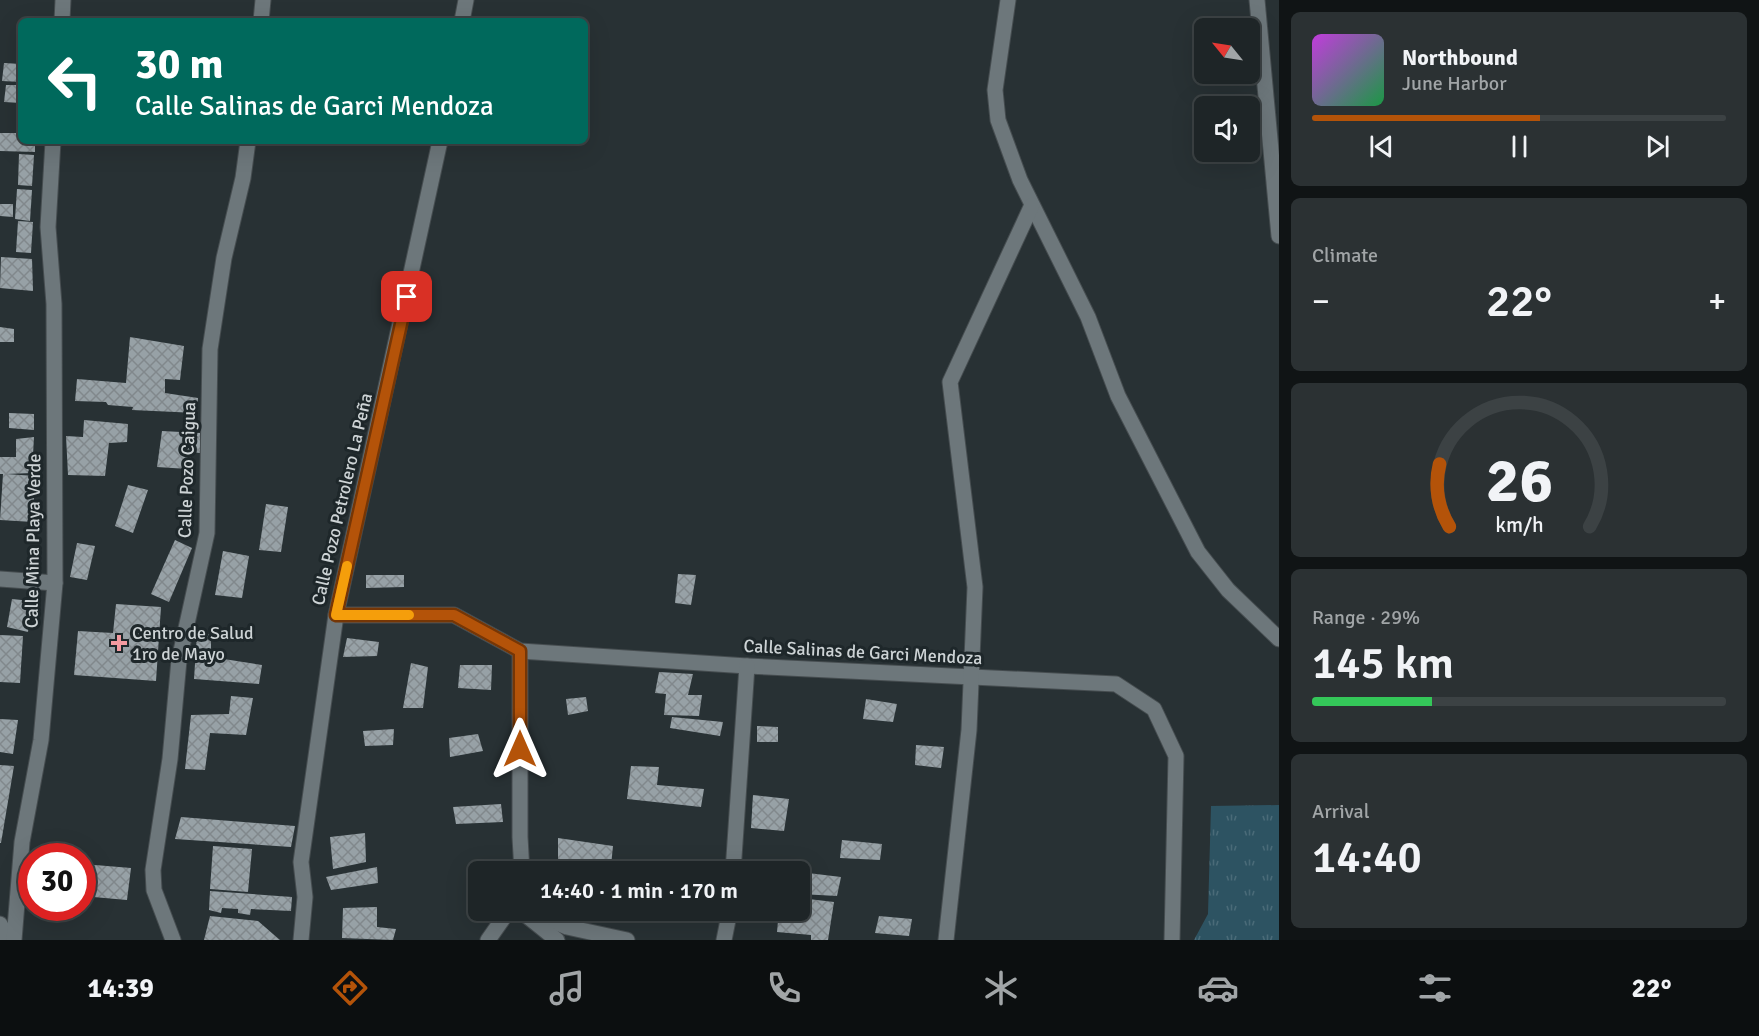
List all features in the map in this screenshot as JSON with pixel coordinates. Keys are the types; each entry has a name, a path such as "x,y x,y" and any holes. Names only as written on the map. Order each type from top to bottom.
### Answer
{"street":[{"path":"62,18 63,0"},
{"path":"261,18 263,0"},
{"path":"463,18 466,0"},
{"path":"1008,0 995,90 998,120 1032,205 1088,317 1118,396 1198,552 1228,590 1279,639"},
{"path":"1257,0 1279,236"},
{"name":"Calle Mina Playa Verde","path":"14,940 22,843 41,740 55,584 54,304 48,227 54,144"},
{"name":"Calle Pozo Caigua","path":"173,940 154,890 153,870 170,759 179,660 207,533 210,349 224,258 243,178 248,144"},
{"name":"Calle Pozo Petrolero La Peña","path":"300,940 305,897 301,862 336,615 439,144"},
{"path":"946,940 962,806 975,587 950,382 1032,205"},
{"path":"0,579 55,584"},
{"name":"Calle Salinas de Garci Mendoza","path":"336,615 454,615 520,651 747,666 1116,684 1154,709 1176,756 1172,940"},
{"path":"520,651 521,861"},
{"path":"734,861 747,666"},
{"path":"488,940 501,921"},
{"path":"534,921 557,940"},
{"path":"553,921 567,927 627,940"},
{"path":"724,940 728,921"},
{"path":"0,924 8,940"}],"green space":[{"path":"1279,805 1279,940 1194,940 1208,914 1211,806"}],"building":[{"path":"4,63 18,64 18,82 2,81"},
{"path":"6,85 18,85 18,103 4,102"},
{"path":"0,133 18,133 18,144 35,144 35,152 0,151"},
{"path":"19,154 34,155 32,186 18,185"},
{"path":"17,189 32,190 30,221 15,219"},
{"path":"0,204 13,204 13,217 0,216"},
{"path":"18,221 33,222 31,253 16,252"},
{"path":"1,257 32,259 33,291 0,288"},
{"path":"0,327 14,329 14,342 0,342"},
{"path":"130,337 184,346 180,380 165,379 165,393 198,398 197,413 132,410 133,407 108,405 106,402 75,401 77,379 126,383"},
{"path":"9,413 34,414 34,430 9,428"},
{"path":"84,420 128,424 127,442 109,443 105,476 68,475 66,436 83,437"},
{"path":"162,431 200,433 200,453 192,452 188,469 157,467"},
{"path":"34,437 32,473 6,474 35,476 33,522 0,520 3,474 0,474 0,457 16,457 16,439"},
{"path":"128,485 148,490 133,533 115,526"},
{"path":"266,504 288,507 281,552 259,550"},
{"path":"175,540 192,548 169,602 151,594"},
{"path":"77,543 95,546 87,580 70,577"},
{"path":"223,551 249,556 242,598 215,595"},
{"path":"678,574 696,575 691,605 675,603"},
{"path":"366,575 404,575 404,587 366,588"},
{"path":"12,599 31,601 28,632 7,627"},
{"path":"116,604 161,607 156,681 74,675 78,631 113,633"},
{"path":"197,633 211,635 211,657 262,665 259,684 194,679"},
{"path":"0,635 23,636 20,683 0,682"},
{"path":"347,638 379,642 377,656 343,657"},
{"path":"411,663 428,667 423,708 403,708"},
{"path":"460,665 492,665 491,690 458,688"},
{"path":"659,672 693,674 688,695 702,695 699,716 664,715 666,694 655,693"},
{"path":"231,696 253,698 246,735 210,733 205,770 185,769 191,715 229,714"},
{"path":"586,697 588,711 568,715 566,699"},
{"path":"866,699 897,704 893,722 863,719"},
{"path":"672,717 723,722 720,736 670,728"},
{"path":"0,719 18,720 13,754 0,752"},
{"path":"757,726 778,727 778,742 757,742"},
{"path":"394,729 393,745 365,746 363,731"},
{"path":"478,734 483,751 450,757 449,738"},
{"path":"916,745 944,747 941,768 915,765"},
{"path":"0,765 14,766 1,843 0,843"},
{"path":"631,766 659,767 657,785 704,789 701,807 627,799"},
{"path":"753,795 789,799 784,831 751,828"},
{"path":"501,804 503,822 456,824 453,807"},
{"path":"181,817 295,826 291,847 175,839"},
{"path":"365,833 366,862 333,869 330,837"},
{"path":"558,838 613,846 612,861 558,861"},
{"path":"842,840 882,844 880,860 840,858"},
{"path":"213,846 252,849 248,892 210,889"},
{"path":"96,865 131,868 127,900 96,897"},
{"path":"377,867 378,883 331,890 326,877"},
{"path":"810,873 841,877 837,896 810,895"},
{"path":"210,891 292,897 291,911 251,909 250,915 238,913 238,909 222,908 221,913 209,910"},
{"path":"810,899 834,902 828,940 811,940 811,935 777,932 778,921 810,921"},
{"path":"377,907 377,927 396,929 393,940 342,938 343,908"},
{"path":"210,916 258,921 280,940 204,940"},
{"path":"879,916 912,919 909,936 875,933"}],"slow traffic":[{"path":"347,566 336,615 409,615"}],"place":[{"name":"Centro de Salud 1ro de Mayo","path":"119,643"}],"route":[{"path":"407,297 336,615 454,615 520,651 520,749"}]}
